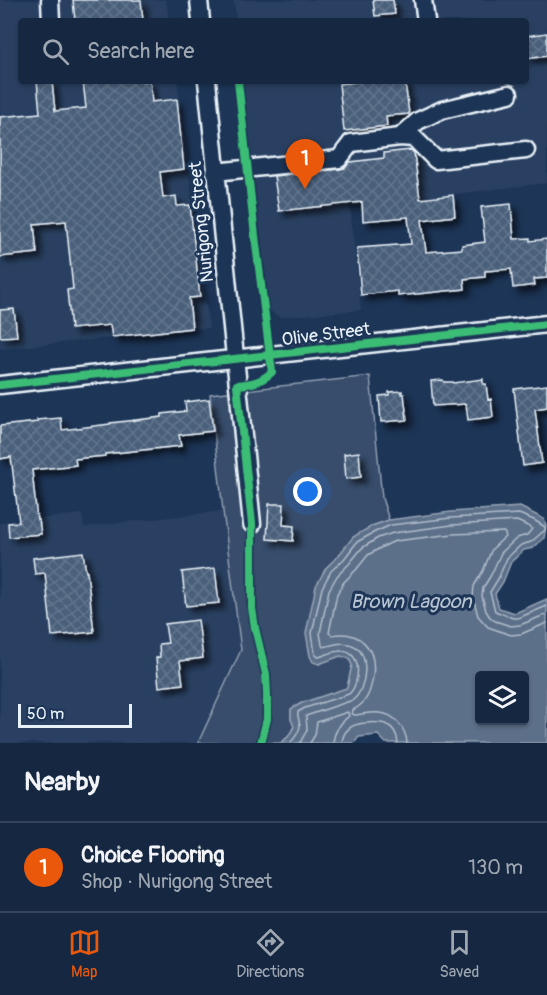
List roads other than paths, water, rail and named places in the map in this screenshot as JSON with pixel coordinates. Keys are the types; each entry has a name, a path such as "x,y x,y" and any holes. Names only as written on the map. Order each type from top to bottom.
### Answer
{"street":[{"path":"50,0 51,18"},
{"path":"199,0 201,18"},
{"path":"423,0 426,18"},
{"name":"Nurigong Street","path":"207,84 252,524"},
{"path":"400,137 418,121 442,110 509,94"},
{"path":"216,172 339,159 351,143 400,137 414,138 436,160 526,150"},
{"name":"Olive Street","path":"0,385 547,324"}],"water":[{"name":"Brown Lagoon","path":"520,507 544,519 546,526 544,538 533,548 524,550 511,562 495,594 499,608 515,613 547,599 547,743 386,743 378,735 359,737 354,743 281,743 294,727 291,709 347,688 352,665 349,658 340,656 319,664 313,662 310,656 306,633 316,586 326,568 353,537 372,526 389,520 451,512"}],"place":[{"name":"Choice Flooring","path":"305,189"}]}
